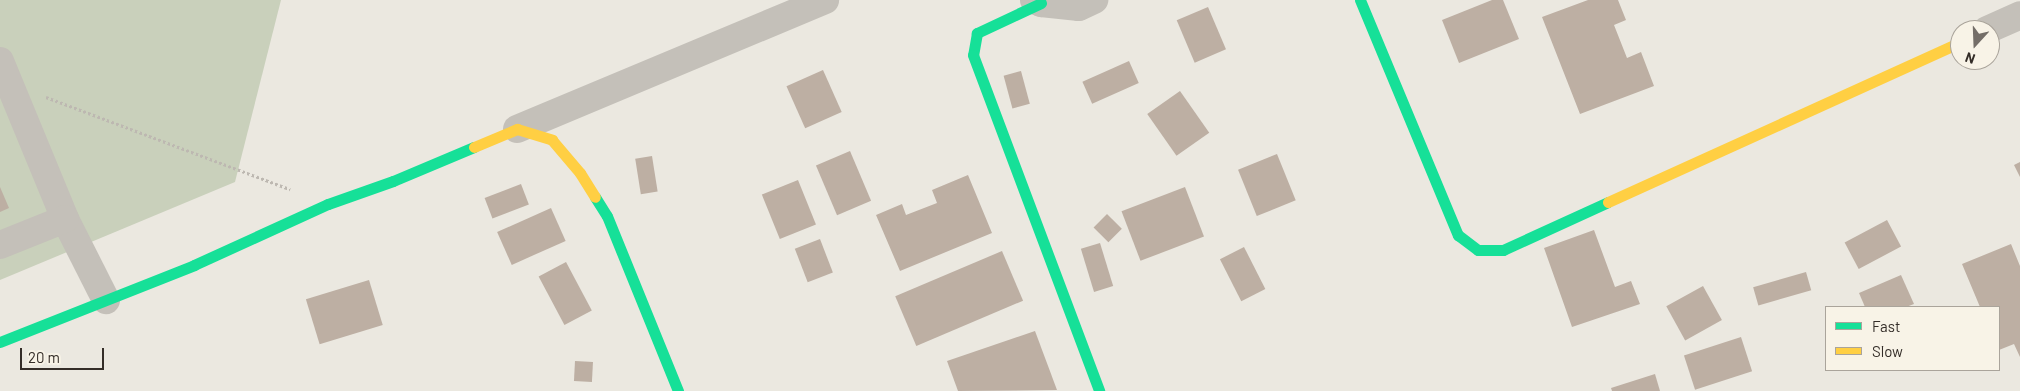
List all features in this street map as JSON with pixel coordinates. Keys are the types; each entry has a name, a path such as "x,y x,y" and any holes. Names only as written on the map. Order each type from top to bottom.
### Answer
{"street":[{"path":"0,342 194,265 328,204 393,181 826,0"},
{"path":"1094,0 1079,7 1037,2 977,33 973,55 1099,391"},
{"path":"1360,0 1458,234 1478,250 1503,250 1950,47"},
{"path":"2000,24 2020,15"},
{"path":"5,72 65,218 106,300"},
{"path":"517,129 552,140 580,173 607,216 678,391"},
{"path":"0,245 65,218"}],"path":[{"path":"5,72 328,204"}],"green space":[{"path":"0,0 281,0 235,182 0,280"}],"building":[{"path":"1492,0 1503,0 1519,39 1459,63 1442,20"},
{"path":"1588,0 1618,0 1626,20 1614,25 1627,58 1641,52 1654,86 1580,114 1542,17"},
{"path":"1208,7 1226,49 1195,63 1177,20"},
{"path":"1129,61 1139,83 1092,104 1082,82"},
{"path":"823,70 842,112 805,128 786,86"},
{"path":"1021,71 1030,104 1012,109 1004,76"},
{"path":"1180,91 1209,133 1176,156 1147,114"},
{"path":"850,151 871,201 837,215 816,165"},
{"path":"1277,154 1296,200 1257,216 1238,170"},
{"path":"652,156 658,192 641,194 635,159"},
{"path":"2020,162 2020,177 2014,165"},
{"path":"968,175 992,233 900,271 876,215 902,204 906,215 937,203 932,190"},
{"path":"798,180 816,225 780,239 762,195"},
{"path":"521,184 529,205 492,219 485,198"},
{"path":"0,187 9,208 0,212"},
{"path":"1185,187 1204,236 1141,261 1122,211"},
{"path":"551,208 566,241 512,265 497,232"},
{"path":"1107,214 1122,229 1108,242 1094,227"},
{"path":"1887,220 1901,246 1859,269 1845,243"},
{"path":"1594,230 1615,287 1631,281 1640,304 1572,327 1544,248"},
{"path":"820,239 833,273 808,282 795,249"},
{"path":"1100,243 1113,286 1094,292 1081,249"},
{"path":"2011,244 2020,266 2020,357 2014,344 2000,350 2000,306 1980,306 1962,264"},
{"path":"1244,247 1265,289 1241,301 1220,259"},
{"path":"1002,251 1023,301 916,346 895,296"},
{"path":"566,262 592,311 564,325 539,277"},
{"path":"1806,272 1811,290 1758,305 1753,287"},
{"path":"1901,275 1914,304 1909,306 1865,306 1859,293"},
{"path":"369,280 383,325 320,344 306,299"},
{"path":"1703,286 1722,320 1685,340 1666,306"},
{"path":"1035,331 1057,390 958,391 947,361"},
{"path":"1741,337 1752,371 1695,390 1684,356"},
{"path":"575,361 593,362 592,382 574,381"},
{"path":"1655,374 1660,391 1612,391 1611,388"}],"traffic: fast":[{"path":"1360,0 1458,235 1478,250 1503,250 1608,202"},
{"path":"1041,3 977,33 973,55 1099,391"},
{"path":"0,342 194,265 328,204 393,181 474,147"},
{"path":"595,197 607,216 678,391"}],"traffic: slow":[{"path":"1608,202 1950,47"},
{"path":"474,147 517,129 552,140 580,173 595,197"}]}
